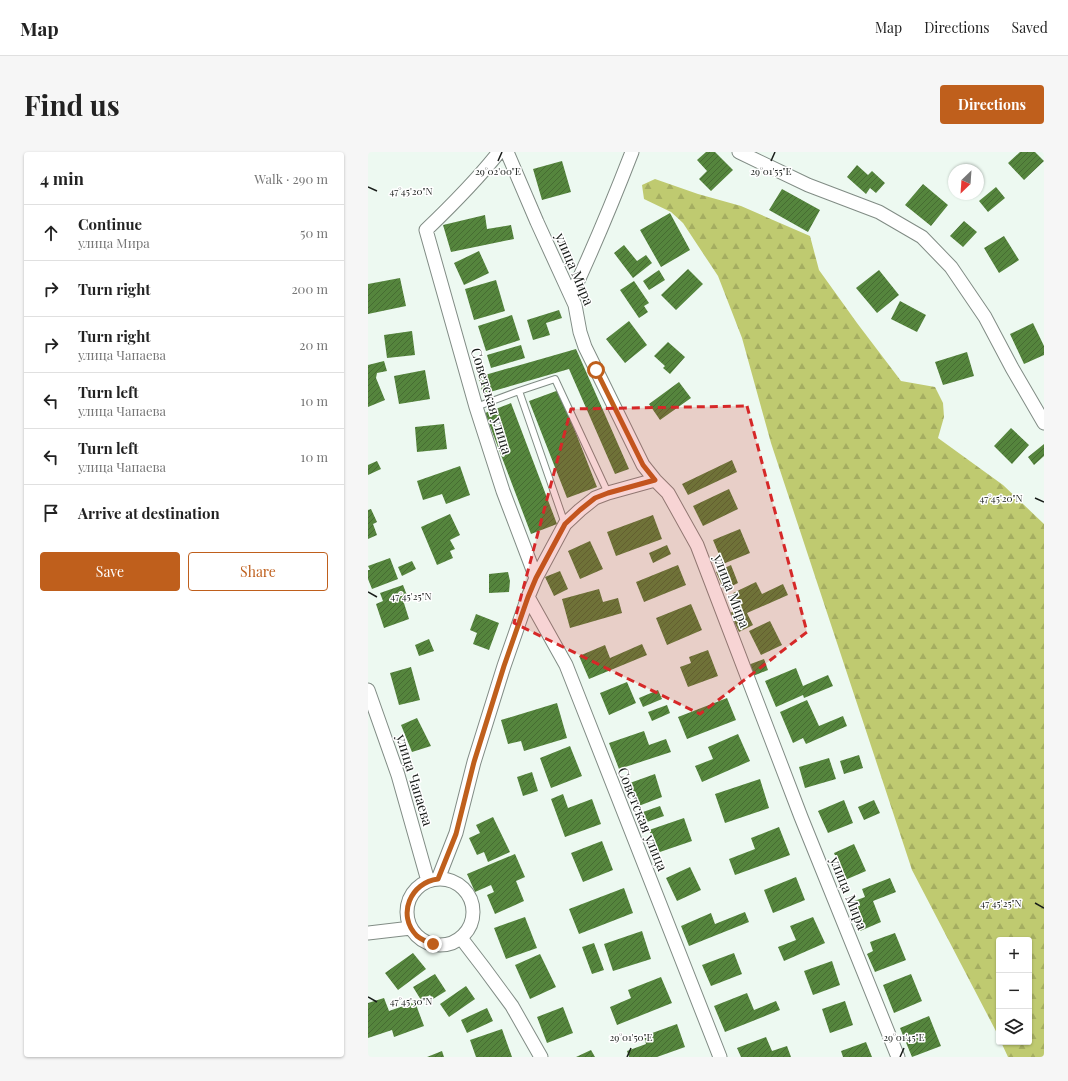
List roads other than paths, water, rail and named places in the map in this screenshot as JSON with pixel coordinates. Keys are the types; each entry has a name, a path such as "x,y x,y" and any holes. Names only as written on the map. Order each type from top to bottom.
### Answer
{"street":[{"name":"Советская улица","path":"499,152 483,173 426,230 476,407 503,491 536,578"},
{"name":"улица Мира","path":"507,152 571,296 585,347 643,465 668,493 697,545 801,817 898,1057"},
{"path":"571,296 609,211 632,152"},
{"path":"738,152 808,185 879,212 922,237 951,268 985,317 1012,368 1044,423"},
{"path":"433,880 456,834 474,762 504,666 528,597 536,578 565,524 595,498 655,480"},
{"name":"Советская улица","path":"528,597 566,665 720,1057"},
{"name":"улица Чапаева","path":"368,690 433,880"},
{"path":"433,880 449,880 458,884 466,892 471,901 474,911 468,931 461,938 452,943 443,945 424,941 417,936 411,928 407,917 408,906 412,895 419,887 433,880"},
{"path":"368,933 411,928"},
{"path":"461,938 512,1006 541,1057"}],"lane":[{"path":"476,407 555,379 608,493"},
{"path":"519,391 565,524"}]}
